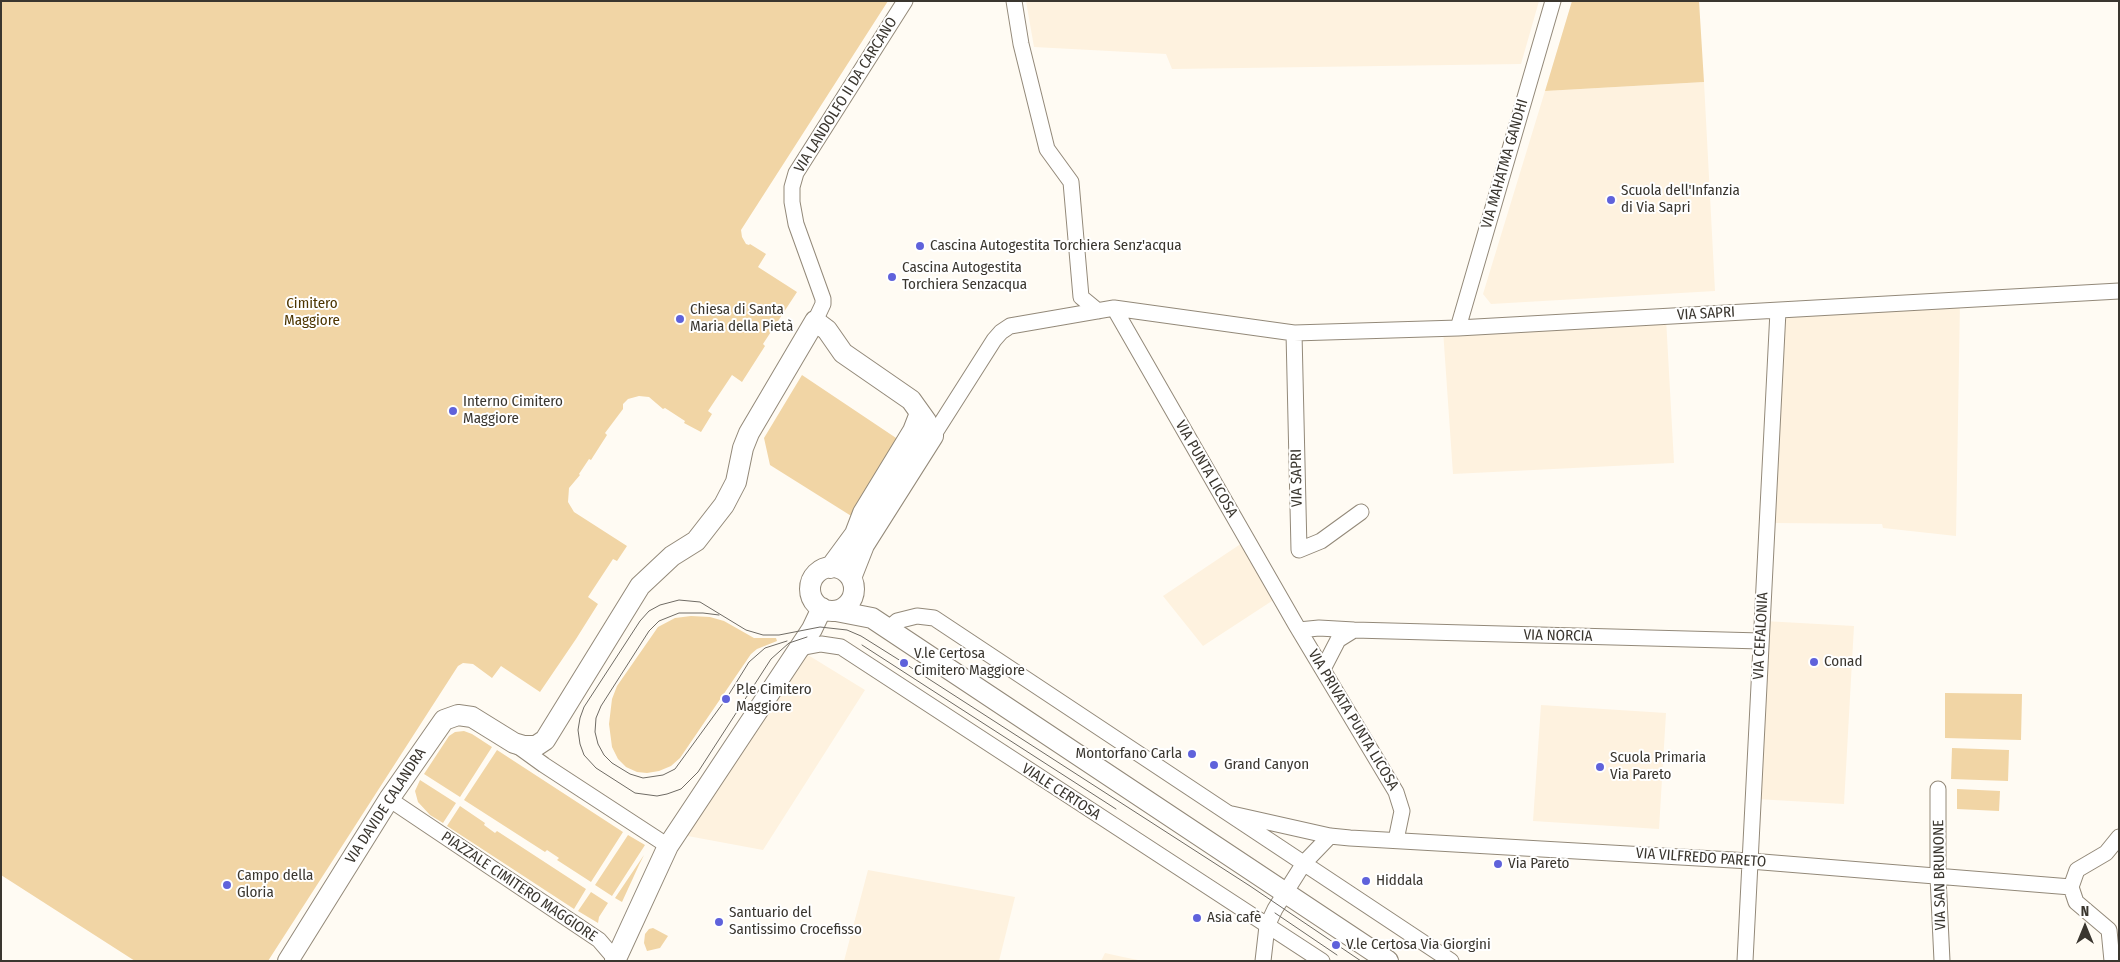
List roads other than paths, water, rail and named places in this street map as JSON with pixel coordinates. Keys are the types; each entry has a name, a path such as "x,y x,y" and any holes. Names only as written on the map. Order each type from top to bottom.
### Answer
{"main road":[{"path":"819,313 827,330 843,353 911,400 926,421 933,436 864,545 849,604 829,609"},
{"path":"514,743 531,747 541,744 545,740 640,586 672,556 696,541 718,512 736,482 742,448 749,433 819,313"},
{"path":"830,568 855,534 862,513 913,431 920,413"},
{"path":"872,618 829,609 816,603 812,596 812,583 819,572 830,568 840,569 853,584 872,618 888,630 1388,961"},
{"name":"PIAZZALE CIMITERO MAGGIORE","path":"616,960 668,846 796,652 829,609"},
{"name":"VIA DAVIDE CALANDRA","path":"288,961 389,799 444,720 458,715 472,717 514,743"}],"street":[{"name":"VIA LANDOLFO II DA CARCANO","path":"819,313 822,292 796,224 792,202 792,187 796,173 904,1"},
{"path":"1014,1 1021,44 1047,149 1071,182 1081,297 1098,311"},
{"name":"VIA MAHATMA GANDHI","path":"1458,328 1553,1"},
{"name":"VIA SAPRI","path":"1098,311 1114,308 1294,333 1458,328 2119,291"},
{"name":"VIA PUNTA LICOSA","path":"1114,308 1299,630"},
{"path":"933,436 1001,332 1010,326 1098,311"},
{"name":"VIA CEFALONIA","path":"1746,961 1778,311"},
{"name":"VIA SAPRI","path":"1294,333 1299,550 1321,541 1361,512"},
{"path":"888,630 898,621 917,616 934,618 1451,961"},
{"name":"VIA NORCIA","path":"1299,630 1320,628 1761,640"},
{"name":"VIA PRIVATA PUNTA LICOSA","path":"1299,630 1396,792 1402,811 1396,840"},
{"path":"1323,669 1338,640 1354,630"},
{"name":"VIALE CERTOSA","path":"796,652 805,647 821,644 841,647 1322,961"},
{"path":"514,743 544,765 668,846"},
{"name":"VIA SAN BRUNONE","path":"1938,789 1938,877 1942,961"},
{"name":"PIAZZALE CIMITERO MAGGIORE","path":"389,799 598,940 616,960"},
{"path":"1232,814 1330,836"},
{"path":"1263,961 1267,926 1304,863 1330,836"},
{"name":"VIA VILFREDO PARETO","path":"1330,836 1750,861 2070,887"},
{"path":"2112,961 2109,930 2076,902 2070,887 2077,870 2106,853 2119,837"}],"tram line":[{"path":"807,637 789,643 771,659 698,772 681,789 657,796 635,793 596,768 584,755 578,730 584,707 640,621 649,611 660,605 679,600 700,602 746,630 763,635 779,635 820,627 847,630 861,636 904,663 1250,886 1361,961"},
{"path":"719,615 679,613 659,621 649,631 601,706 596,718 595,732 598,744 604,755 612,763 630,774 643,778 663,775 675,769 726,699 749,662 765,648 787,641"},
{"path":"862,645 1116,809"},
{"path":"1275,913 1337,955"}],"place":[{"name":"Scuola dell'Infanzia di Via Sapri","path":"1611,200"},
{"name":"Cascina Autogestita Torchiera Senz'acqua","path":"920,246"},
{"name":"Cascina Autogestita Torchiera Senzacqua","path":"892,277"},
{"name":"Chiesa di Santa Maria della Pietà","path":"680,319"},
{"name":"Interno Cimitero Maggiore","path":"453,411"},
{"name":"Conad","path":"1814,662"},
{"name":"V.le Certosa Cimitero Maggiore","path":"904,663"},
{"name":"P.le Cimitero Maggiore","path":"726,699"},
{"name":"Montorfano Carla","path":"1192,754"},
{"name":"Grand Canyon","path":"1214,765"},
{"name":"Scuola Primaria Via Pareto","path":"1600,767"},
{"name":"Via Pareto","path":"1498,864"},
{"name":"Hiddala","path":"1366,881"},
{"name":"Campo della Gloria","path":"227,885"},
{"name":"Asia cafè","path":"1197,918"},
{"name":"Santuario del Santissimo Crocefisso","path":"719,922"},
{"name":"V.le Certosa Via Giorgini","path":"1336,945"}],"park label":[{"name":"Cimitero Maggiore","path":"312,312"}]}
